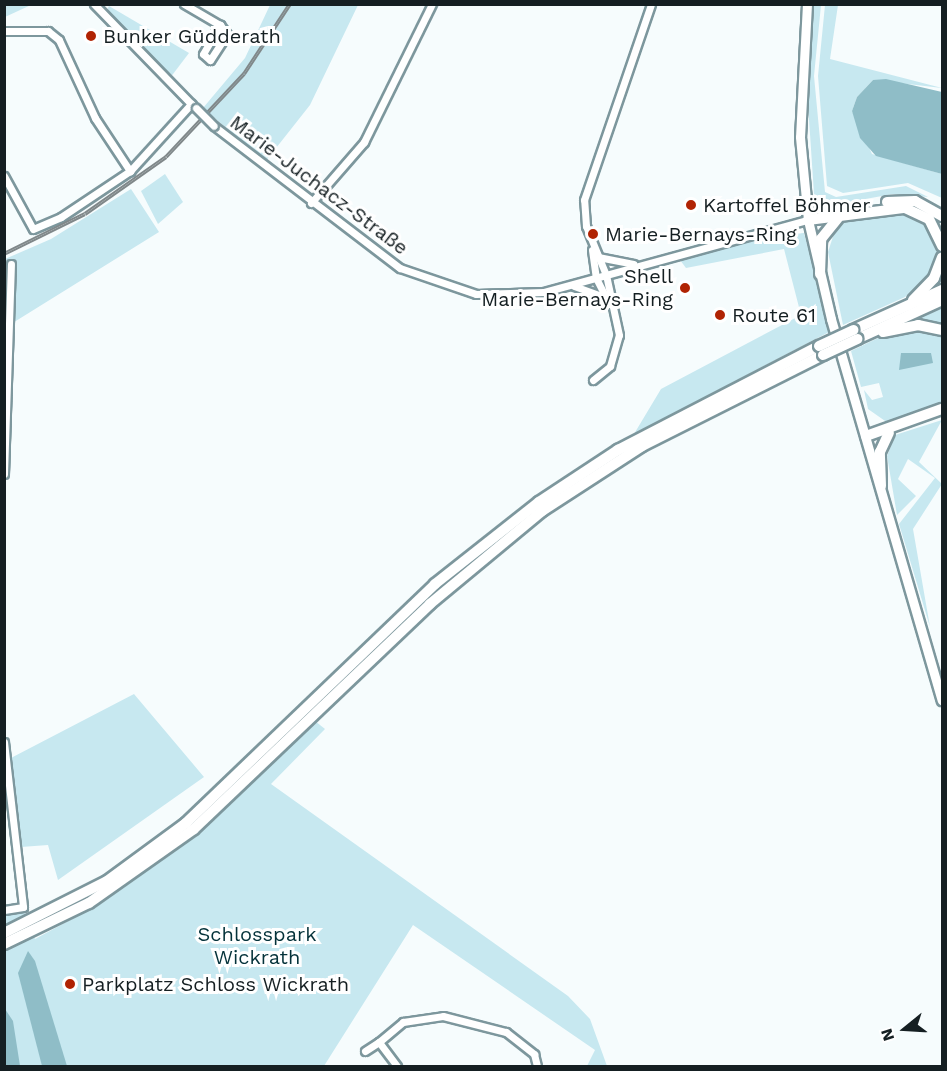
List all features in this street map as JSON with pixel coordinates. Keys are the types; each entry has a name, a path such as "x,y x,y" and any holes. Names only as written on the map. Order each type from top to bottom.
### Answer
{"highway":[{"path":"808,220 903,200 942,216"},
{"path":"808,220 886,208 913,210 935,227 942,246"},
{"path":"820,274 823,234 841,216"},
{"path":"907,306 934,278 942,257"},
{"path":"5,940 45,921 107,881 186,823 435,584 539,502 618,450 942,290"},
{"path":"855,334 942,300"},
{"path":"855,334 918,325 942,330"},
{"path":"866,436 942,409"},
{"path":"866,436 889,433 942,416"},
{"path":"880,486 880,452 889,433"}],"main road":[{"path":"807,4 800,137 808,220 820,274 942,700"}],"street":[{"name":"Marie-Juchacz-Straße","path":"94,4 214,126 311,203 400,268 442,286 505,296 569,286 635,265 808,220"},
{"path":"184,4 219,25 227,34 210,60 203,54 219,25"},
{"path":"311,203 364,142 432,4"},
{"path":"610,306 596,278 584,200 651,4"},
{"path":"4,31 48,31 59,40 95,118 130,171"},
{"path":"4,176 33,229 61,217 130,171 193,106"},
{"path":"592,244 606,275 619,345 610,366 593,380"},
{"name":"Marie-Juchacz-Straße","path":"598,257 635,265"},
{"path":"4,474 11,264"},
{"name":"Marie-Juchacz-Straße","path":"569,286 594,289 604,297"},
{"path":"4,742 23,907 4,910"},
{"path":"365,1051 403,1022 451,1017 506,1032 534,1054 537,1066"},
{"path":"379,1042 398,1066"}],"green space":[{"path":"5,4 31,4 31,5 5,17"},
{"path":"270,5 358,5 310,105 265,162 203,108 245,58"},
{"path":"814,5 821,5 814,76 825,192 836,197 906,186 928,197 893,194 838,204 814,194 807,89"},
{"path":"825,5 838,5 830,59 942,88 873,80 857,97 852,111 872,154 942,174 942,198 908,183 843,193 827,186 818,76"},
{"path":"109,6 189,53 170,78 106,12"},
{"path":"165,174 183,202 158,224 141,191"},
{"path":"131,189 159,232 11,324 11,350 5,352 5,259 51,239"},
{"path":"896,211 922,218 931,228 940,250 935,271 905,297 843,325 828,252 838,221"},
{"path":"804,233 831,331 634,434 661,389 801,315 784,249 686,268 680,260 763,236"},
{"path":"942,307 942,328 905,323"},
{"path":"922,329 942,335 942,405 888,423 868,409 864,390 872,400 883,397 879,383 861,387 851,351 878,338"},
{"path":"942,420 919,462 942,484 913,529 930,627 899,524 935,478 908,459 898,479 916,496 897,515 887,456 895,435"},
{"path":"134,694 204,777 58,880 48,845 21,847 9,759"},
{"name":"Schlosspark Wickrath","path":"315,721 325,729 271,784 568,996 590,1019 607,1066 587,1066 595,1050 413,925 324,1066 5,1066 5,910 23,907 35,939 94,907 199,832"}],"shaded area":[{"path":"886,79 942,92 942,174 876,156 860,138 852,111 857,97 873,80"},
{"path":"901,353 931,353 933,363 899,370"},
{"path":"28,951 35,961 67,1066 42,1066 18,973"},
{"path":"5,1009 13,1021 20,1066 5,1066"}],"railway":[{"path":"4,254 85,214 166,157 244,74 290,4"}],"place":[{"name":"Bunker Güdderath","path":"91,36"},
{"name":"Kartoffel Böhmer","path":"691,205"},
{"name":"Marie-Bernays-Ring","path":"593,234"},
{"name":"Shell Marie-Bernays-Ring","path":"685,288"},
{"name":"Route 61","path":"720,315"},
{"name":"Parkplatz Schloss Wickrath","path":"70,984"}]}
